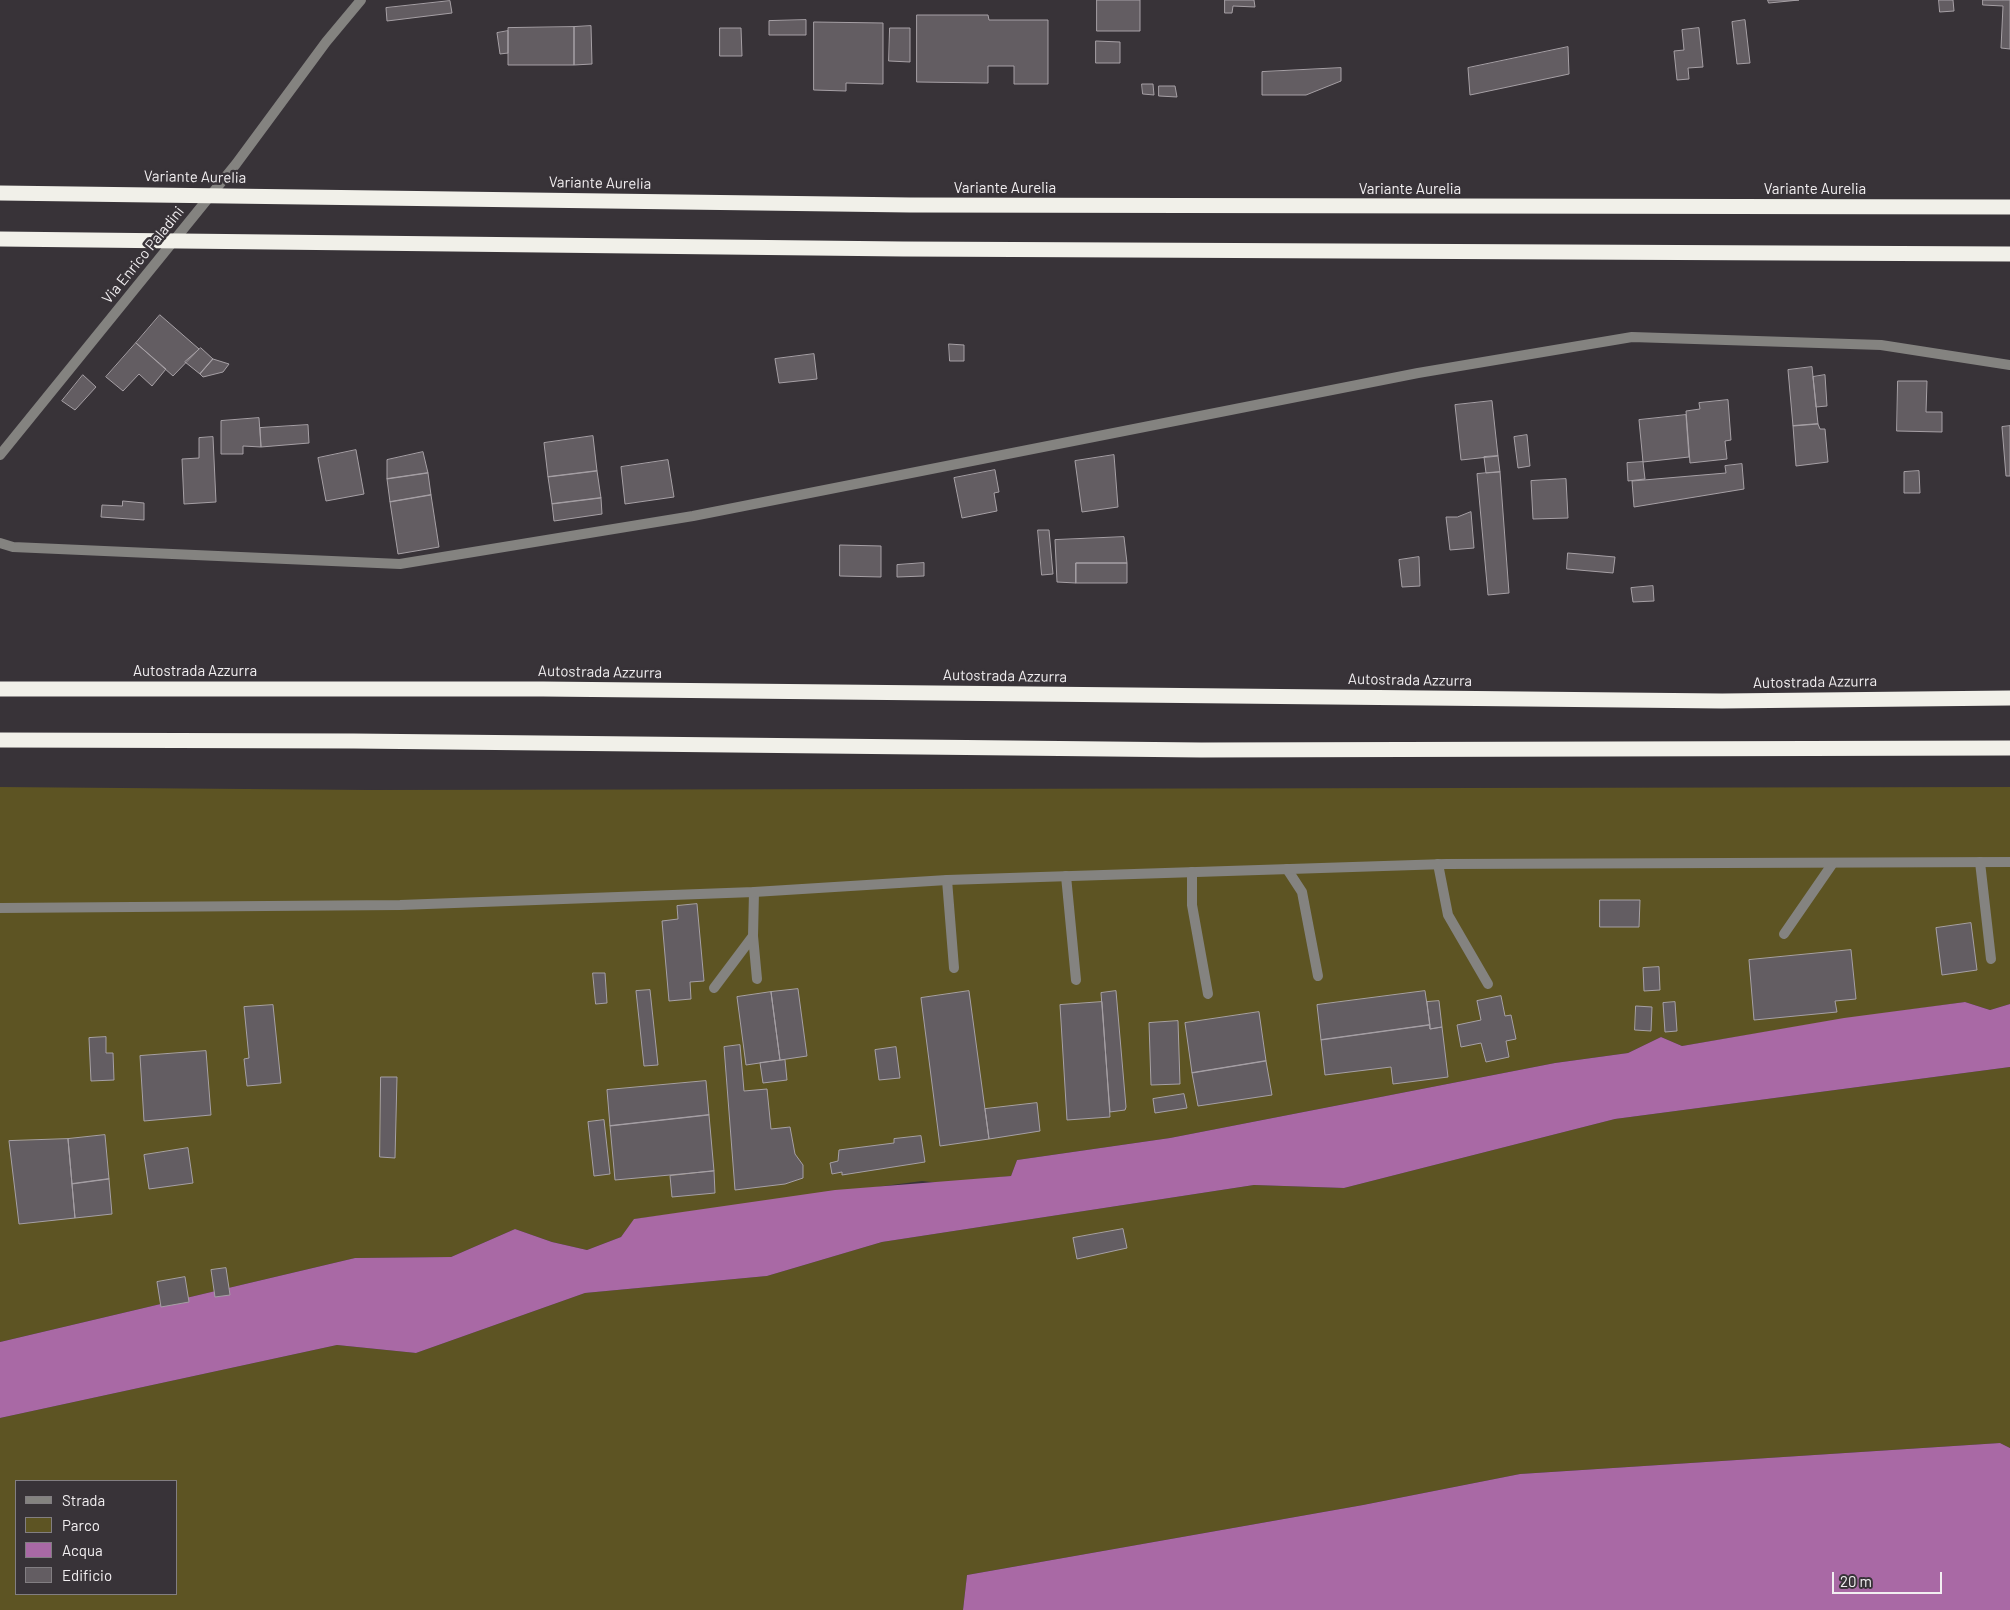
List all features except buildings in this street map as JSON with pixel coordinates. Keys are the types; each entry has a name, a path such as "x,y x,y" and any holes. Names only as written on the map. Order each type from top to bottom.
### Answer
{"highway":[{"name":"Variante Aurelia","path":"0,193 910,205 2010,207"},
{"path":"0,239 903,249 2010,254"},
{"name":"Autostrada Azzurra","path":"0,689 553,689 1722,700 2010,698"},
{"path":"0,740 354,741 1201,750 2010,748"}],"street":[{"name":"Via Enrico Paladini","path":"0,455 236,164 326,42 361,0"},
{"path":"0,543 13,547 400,564 693,516 1418,373 1632,337 1882,345 2010,365"},
{"path":"1784,934 1833,862"},
{"path":"1980,862 1991,959"},
{"path":"0,908 400,905 754,892 947,880 1438,864 2010,862"},
{"path":"1438,864 1448,915 1488,984"},
{"path":"1287,869 1302,892 1318,976"},
{"path":"1192,872 1192,905 1208,994"},
{"path":"1066,876 1076,980"},
{"path":"947,880 954,968"},
{"path":"754,892 753,936 757,979"},
{"path":"714,988 753,936"}],"green space":[{"path":"0,787 370,790 2010,787 2010,1004 1990,1010 1965,1002 1837,1020 1682,1046 1661,1037 1628,1053 1555,1063 1170,1138 1017,1160 1011,1176 940,1183 922,1181 635,1219 621,1237 587,1250 552,1242 515,1229 451,1257 355,1258 0,1342"},
{"path":"2010,1067 2010,1448 2000,1443 1520,1474 1363,1505 967,1575 963,1610 0,1610 0,1418 337,1345 416,1353 585,1293 767,1276 882,1242 1254,1185 1344,1188 1615,1119"}],"water":[{"path":"1965,1002 1990,1010 2010,1004 2010,1067 1615,1119 1344,1188 1254,1185 882,1242 767,1276 585,1293 416,1353 337,1345 0,1418 0,1342 355,1258 451,1257 515,1229 552,1242 587,1250 621,1237 634,1219 835,1190 1011,1176 1017,1160 1170,1138 1555,1063 1628,1053 1661,1037 1682,1046 1844,1018"},
{"path":"2000,1443 2010,1448 2010,1610 963,1610 967,1575 1363,1505 1520,1474"}]}
